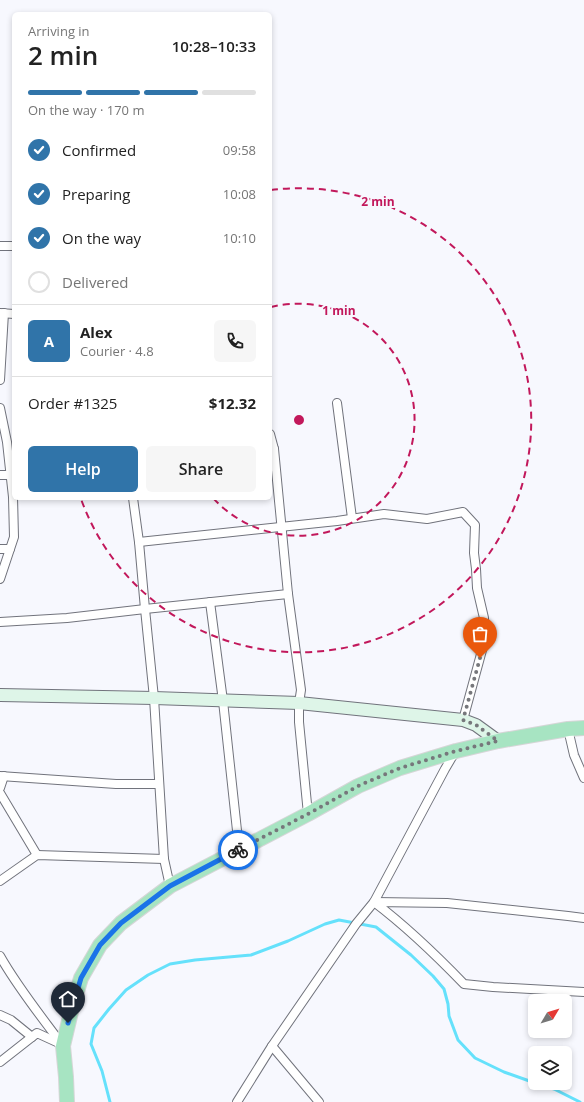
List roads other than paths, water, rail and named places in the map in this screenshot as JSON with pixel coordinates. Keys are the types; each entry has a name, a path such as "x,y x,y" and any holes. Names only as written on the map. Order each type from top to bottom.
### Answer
{"highway":[{"path":"67,1102 63,1046 81,978 100,945 121,923 170,886 308,814 358,786 400,768 456,751 498,741 568,729 584,728"}],"main road":[{"path":"0,695 299,703 463,720 476,725 498,741"}],"street":[{"path":"0,246 12,246"},
{"path":"0,380 2,313 12,314"},
{"path":"337,403 352,518"},
{"path":"0,408 7,442 12,490"},
{"path":"272,449 282,526 288,594 301,690 299,703 308,814"},
{"path":"0,475 10,475"},
{"path":"0,579 14,537 13,500"},
{"path":"133,500 139,542 154,698 164,859 170,886"},
{"path":"139,542 384,514 427,519 463,512 475,525 474,554 477,588 484,618 484,643 463,720"},
{"path":"0,549 10,549"},
{"path":"0,622 67,618 288,594"},
{"path":"210,602 223,701 239,849"},
{"path":"568,729 574,755 584,778"},
{"path":"237,1102 272,1046 356,924 374,902 456,751"},
{"path":"574,755 584,757"},
{"path":"0,788 2,776 116,784 159,784"},
{"path":"0,792 37,855"},
{"path":"0,881 37,855 164,859"},
{"path":"374,902 447,903 584,918"},
{"path":"374,902 395,917 464,984 493,988 584,992"},
{"path":"0,956 9,971 63,1046"},
{"path":"0,1015 10,1020 32,1037"},
{"path":"0,1062 37,1033 63,1046"},
{"path":"272,1046 319,1102"}],"waterway":[{"path":"110,1102 102,1071 91,1044 94,1028 126,990 148,975 170,964 195,960 251,955 288,941 325,924 339,920 376,927 411,955 444,989 448,1004 449,1016 458,1040 475,1058 504,1072 528,1081"},
{"path":"556,1090 580,1102"}]}
